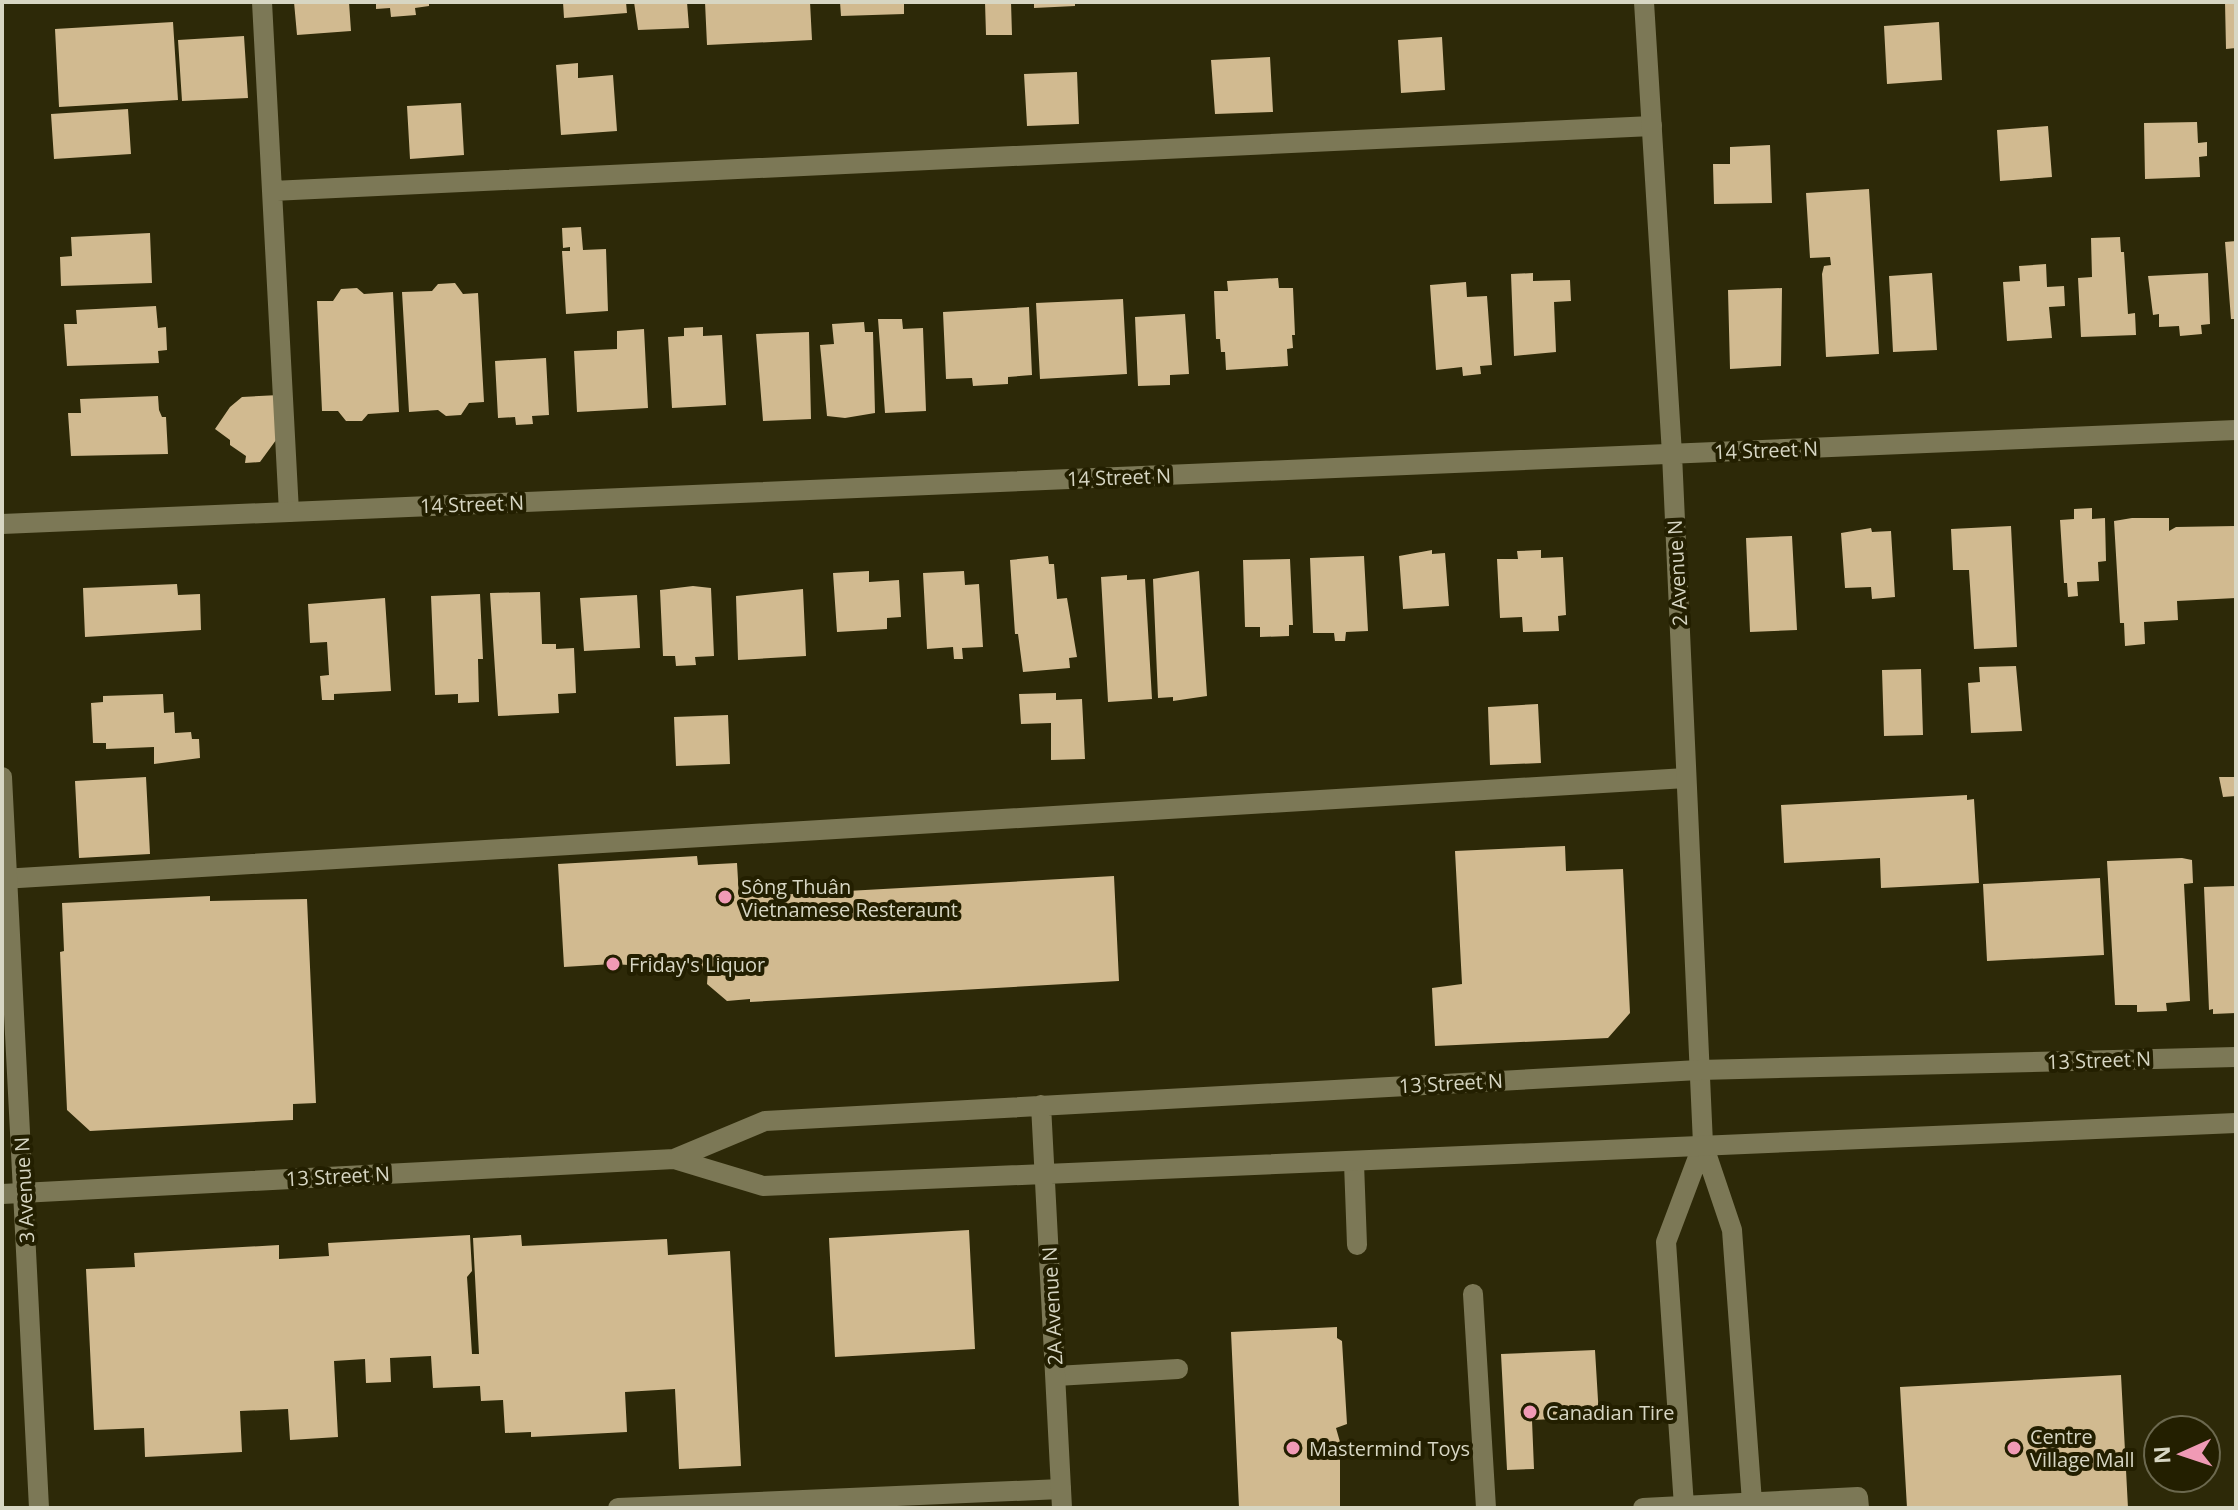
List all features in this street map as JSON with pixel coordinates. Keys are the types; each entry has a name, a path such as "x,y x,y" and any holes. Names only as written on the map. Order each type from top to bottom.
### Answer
{"street":[{"path":"262,2 289,512"},
{"name":"2 Avenue N","path":"1644,2 1672,454 1703,1144"},
{"path":"272,191 1652,126"},
{"name":"14 Street N","path":"2,524 2236,430"},
{"name":"3 Avenue N","path":"2,777 39,1508"},
{"path":"5,878 1686,778"},
{"name":"13 Street N","path":"2,1194 674,1159 765,1121 1699,1070 2236,1057"},
{"name":"2A Avenue N","path":"1041,1105 1061,1499"},
{"name":"13 Street N","path":"674,1159 763,1186 2236,1123"},
{"path":"1703,1144 1732,1230 1752,1502"},
{"path":"1684,1506 1666,1242 1703,1144"},
{"path":"1354,1163 1357,1245"},
{"path":"1473,1294 1486,1508"},
{"path":"1056,1376 1178,1369"},
{"path":"1643,1508 1858,1497 1859,1508"},
{"path":"618,1508 1061,1499"}],"building":[{"path":"294,2 349,2 351,31 297,35"},
{"path":"376,2 429,2 429,6 415,8 416,15 391,17 390,8 376,9"},
{"path":"563,2 626,2 627,13 564,18"},
{"path":"634,2 687,2 689,28 638,30"},
{"path":"705,2 810,2 812,40 707,45"},
{"path":"840,2 904,2 904,14 841,16"},
{"path":"985,2 1011,2 1012,35 986,35"},
{"path":"1034,2 1075,2 1075,6 1034,8"},
{"path":"2225,2 2236,2 2236,48 2226,49"},
{"path":"173,22 178,100 59,107 55,29"},
{"path":"1939,22 1942,80 1887,84 1884,26"},
{"path":"244,36 248,98 182,101 178,40"},
{"path":"1442,37 1445,90 1401,93 1398,40"},
{"path":"1270,57 1273,112 1215,114 1211,60"},
{"path":"578,63 578,78 613,75 617,131 561,135 556,65"},
{"path":"1077,72 1079,124 1027,126 1024,74"},
{"path":"461,103 464,155 410,159 407,106"},
{"path":"128,109 131,154 54,159 51,114"},
{"path":"2197,122 2198,143 2207,142 2207,156 2199,157 2200,177 2145,179 2144,123"},
{"path":"2048,126 2052,177 2000,181 1997,130"},
{"path":"1770,145 1772,203 1714,204 1713,164 1730,164 1730,147"},
{"path":"1869,189 1879,354 1826,357 1822,274 1824,266 1831,265 1830,257 1810,258 1806,193"},
{"path":"581,227 583,250 606,249 608,311 566,314 562,251 570,251 570,247 563,248 562,228"},
{"path":"150,233 152,283 61,286 60,257 72,256 71,237"},
{"path":"2120,237 2121,252 2124,252 2128,314 2135,313 2136,335 2081,337 2078,278 2092,277 2091,238"},
{"path":"2236,241 2236,319 2231,319 2225,242"},
{"path":"2046,264 2047,287 2064,286 2065,306 2049,307 2052,338 2007,341 2003,282 2020,281 2019,266"},
{"path":"1533,273 1533,281 1570,280 1571,301 1554,302 1556,352 1514,356 1511,274"},
{"path":"1932,273 1937,350 1893,352 1889,276"},
{"path":"2208,273 2210,324 2201,325 2202,334 2180,336 2179,326 2159,327 2159,314 2153,315 2148,276"},
{"path":"1278,278 1279,288 1293,288 1295,335 1292,335 1293,348 1287,349 1288,366 1226,370 1225,352 1221,352 1220,339 1216,339 1214,291 1228,291 1227,281"},
{"path":"1466,282 1467,297 1487,296 1492,365 1480,366 1481,374 1463,376 1462,367 1436,370 1430,285"},
{"path":"455,283 463,294 478,293 484,402 469,403 461,415 446,416 438,410 409,412 402,292 432,291 438,284"},
{"path":"357,288 364,294 393,292 399,412 368,414 362,421 346,421 338,411 322,411 317,301 333,301 341,289"},
{"path":"1782,288 1781,366 1730,369 1728,290"},
{"path":"1123,299 1127,374 1040,379 1036,303"},
{"path":"156,306 158,328 166,327 167,350 158,351 159,363 67,366 64,324 77,324 76,310"},
{"path":"1029,307 1032,375 1008,377 1008,384 973,386 972,378 946,379 943,312"},
{"path":"1185,314 1189,374 1170,375 1170,385 1138,386 1135,317"},
{"path":"878,319 902,319 903,329 923,328 926,411 885,413"},
{"path":"864,322 865,332 873,332 875,413 845,418 827,416 820,345 834,344 832,324"},
{"path":"703,327 703,336 722,335 726,405 672,408 668,337 684,336 684,328"},
{"path":"644,329 648,408 577,412 574,351 617,349 617,331"},
{"path":"809,332 811,419 763,421 756,334"},
{"path":"546,358 549,415 532,416 533,424 516,425 515,417 498,418 495,361"},
{"path":"279,395 279,436 260,462 245,463 246,456 215,429 230,407 242,397"},
{"path":"158,396 159,410 162,417 166,417 168,454 71,456 68,413 81,413 80,399"},
{"path":"2092,508 2092,519 2105,518 2106,561 2098,562 2099,581 2077,582 2078,596 2068,597 2067,583 2064,583 2060,520 2074,519 2074,509"},
{"path":"2169,518 2169,531 2176,527 2236,526 2236,598 2177,601 2178,620 2144,622 2145,644 2125,646 2124,623 2120,623 2114,521"},
{"path":"2011,526 2017,647 1974,649 1969,570 1953,570 1951,529"},
{"path":"1871,528 1872,532 1891,531 1895,597 1872,599 1871,587 1845,588 1841,533"},
{"path":"1792,536 1797,630 1750,632 1746,538"},
{"path":"1432,550 1432,554 1445,553 1449,606 1403,609 1399,556"},
{"path":"1541,550 1541,558 1563,557 1566,615 1558,616 1559,631 1523,632 1522,617 1500,618 1497,559 1518,559 1517,551"},
{"path":"1048,556 1049,564 1054,564 1057,599 1067,598 1077,657 1069,658 1070,668 1023,672 1018,634 1015,634 1010,560"},
{"path":"1364,556 1368,631 1346,632 1345,641 1335,641 1334,633 1313,633 1310,558"},
{"path":"1290,559 1293,625 1289,625 1289,636 1260,637 1260,627 1245,627 1243,560"},
{"path":"869,571 869,582 899,580 901,617 887,618 887,629 837,632 833,573"},
{"path":"964,571 965,585 979,584 983,647 962,648 963,659 954,659 953,647 927,649 923,573"},
{"path":"1199,571 1207,696 1173,701 1173,697 1158,698 1153,579"},
{"path":"1127,575 1127,580 1145,579 1152,699 1108,702 1101,577"},
{"path":"177,584 178,595 200,594 201,630 85,637 83,588"},
{"path":"693,586 711,588 714,656 695,657 696,665 676,666 675,656 663,656 660,590"},
{"path":"803,589 806,656 738,660 736,596"},
{"path":"540,592 542,644 556,644 556,649 574,648 576,693 558,694 559,713 498,716 490,593"},
{"path":"480,594 483,659 478,659 479,702 458,703 458,694 435,695 431,596"},
{"path":"637,595 640,648 584,651 580,598"},
{"path":"385,598 391,691 334,694 334,700 322,700 320,676 329,675 327,642 310,643 308,604"},
{"path":"2016,666 2022,731 1971,733 1968,683 1980,682 1979,667"},
{"path":"1921,669 1923,735 1884,736 1882,670"},
{"path":"1056,693 1056,700 1082,699 1085,759 1051,760 1051,723 1021,724 1019,694"},
{"path":"163,694 164,713 174,712 175,733 191,732 192,739 199,739 200,758 154,764 154,747 106,749 106,743 93,743 91,703 103,702 103,696"},
{"path":"1538,704 1541,763 1490,765 1488,707"},
{"path":"728,715 730,764 676,766 674,717"},
{"path":"146,777 150,854 79,858 75,781"},
{"path":"2219,777 2236,777 2236,796 2223,797"},
{"path":"1967,795 1967,800 1974,799 1979,883 1881,888 1880,858 1784,863 1781,805"},
{"path":"1565,846 1566,871 1623,869 1630,1013 1608,1038 1435,1046 1432,988 1462,984 1455,851"},
{"path":"697,856 698,865 737,863 739,897 1114,876 1119,981 750,1002 750,999 727,1001 707,984 708,970 613,964 564,967 558,864"},
{"path":"2192,860 2193,883 2184,884 2190,1001 2166,1003 2167,1011 2137,1012 2137,1005 2115,1005 2107,861"},
{"path":"2100,878 2104,955 1987,961 1983,884"},
{"path":"2236,886 2236,1013 2213,1014 2213,1009 2209,1010 2204,887"},
{"path":"210,896 210,901 307,899 316,1103 293,1104 293,1120 90,1131 67,1110 60,952 64,951 62,903"},
{"path":"969,1230 975,1349 835,1357 829,1238"},
{"path":"470,1235 472,1271 467,1277 472,1354 479,1354 473,1238 521,1235 522,1246 667,1239 668,1255 730,1251 741,1466 679,1469 675,1389 625,1392 627,1432 531,1437 531,1432 505,1433 503,1400 481,1401 480,1386 433,1388 431,1356 390,1358 391,1382 366,1383 365,1359 334,1361 338,1437 290,1440 288,1409 240,1411 242,1452 145,1457 144,1428 94,1430 86,1269 135,1267 134,1253 279,1245 279,1259 329,1256 328,1243"},
{"path":"1337,1327 1337,1338 1342,1341 1347,1424 1336,1428 1340,1442 1340,1508 1239,1508 1231,1332"},
{"path":"1595,1350 1599,1417 1532,1420 1534,1469 1507,1470 1501,1354"},
{"name":"Centre Village Mall","path":"2121,1375 2128,1508 1907,1508 1900,1387"}],"place":[{"name":"Sông Thuân Vietnamese Resteraunt","path":"725,897"},
{"name":"Friday's Liquor","path":"613,964"},
{"name":"Canadian Tire","path":"1530,1412"},
{"name":"Mastermind Toys","path":"1293,1448"},
{"name":"Centre Village Mall","path":"2014,1448"}]}
